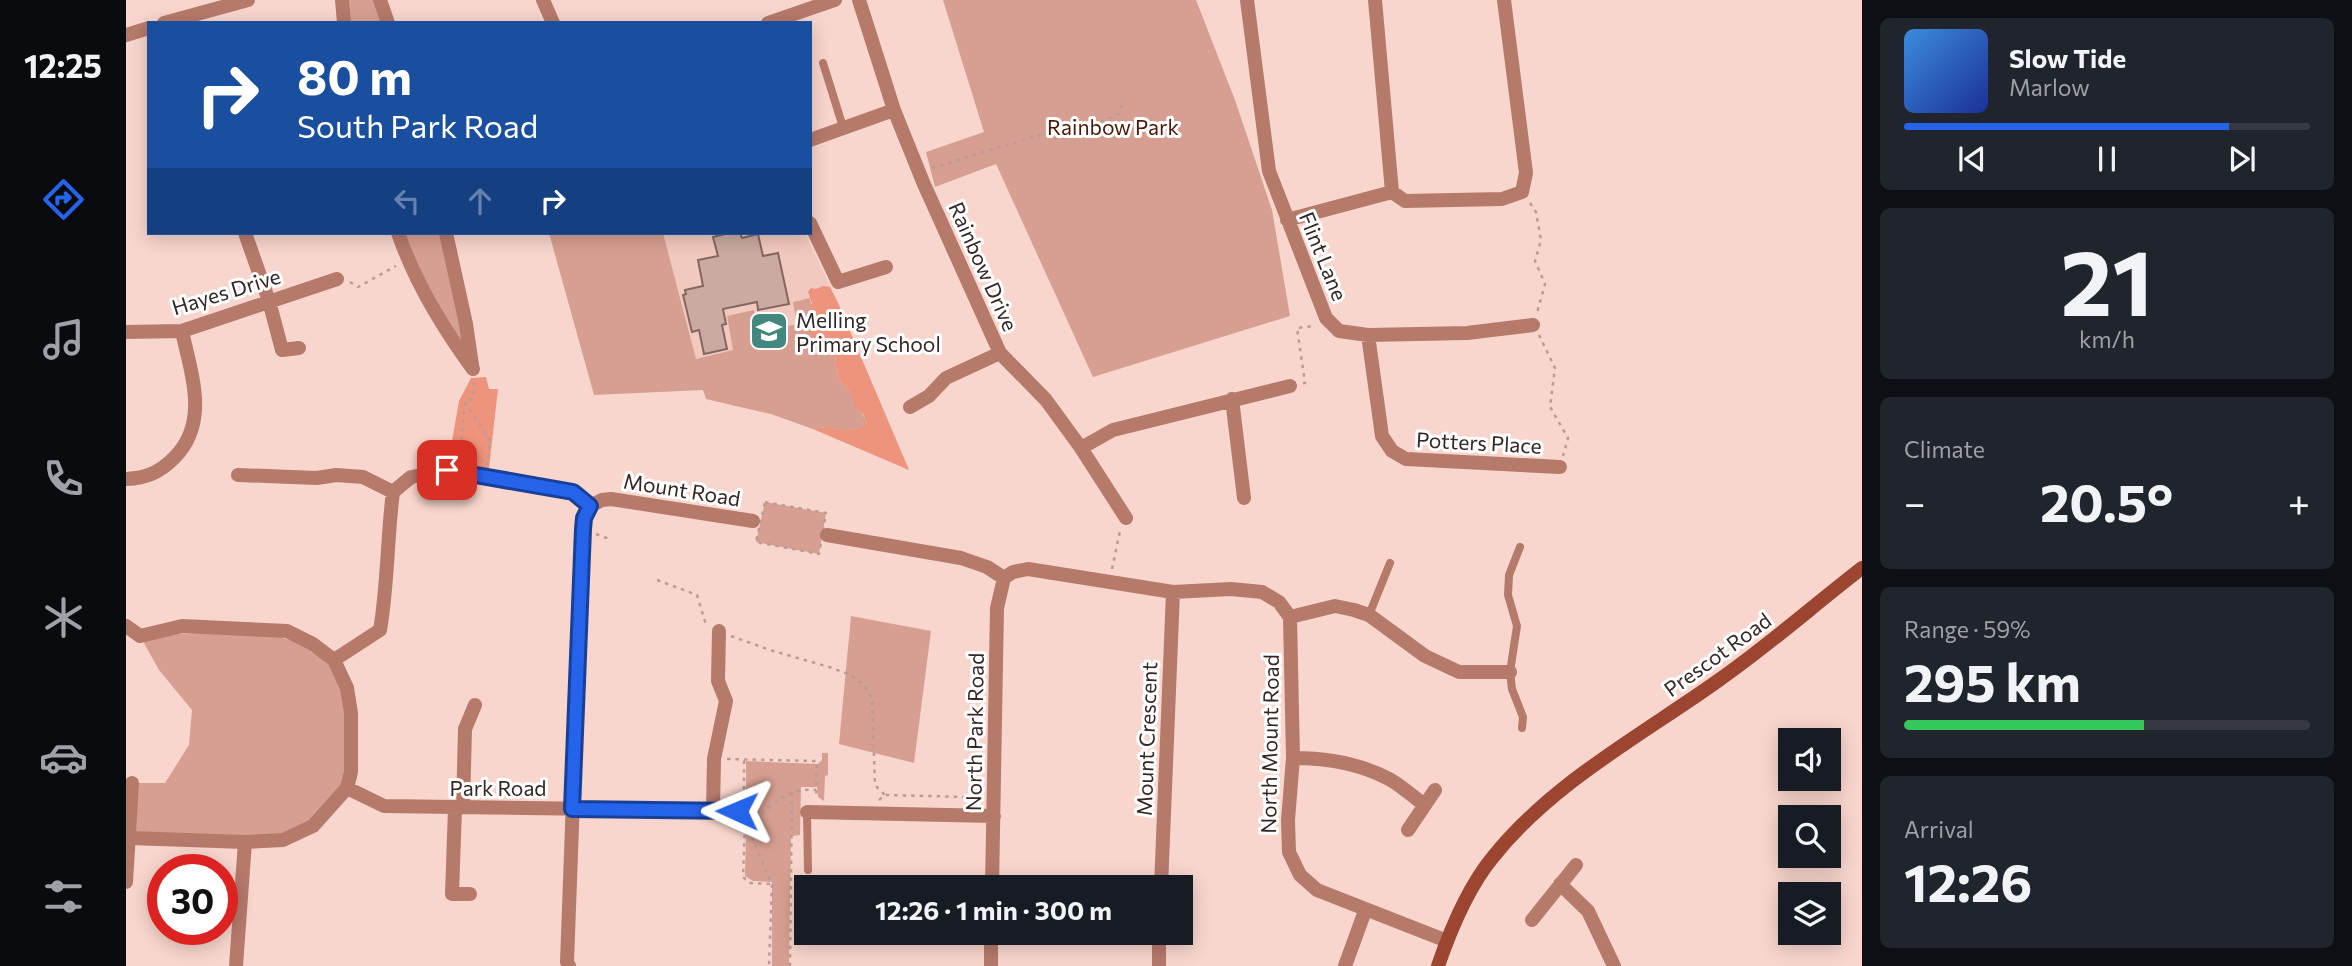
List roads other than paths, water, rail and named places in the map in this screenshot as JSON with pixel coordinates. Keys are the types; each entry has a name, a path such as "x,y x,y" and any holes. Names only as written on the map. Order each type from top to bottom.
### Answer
{"main road":[{"name":"Prescot Road","path":"1438,966 1469,895 1491,859 1516,830 1547,801 1765,647 1862,569"}],"street":[{"path":"187,19 248,0"},
{"path":"342,0 344,21"},
{"path":"380,0 386,21"},
{"path":"543,0 552,21"},
{"path":"774,21 835,0"},
{"name":"Rainbow Drive","path":"859,0 894,110 1000,353 1045,400 1081,448 1124,516"},
{"name":"Flint Lane","path":"1247,0 1269,171 1326,318 1331,324 1339,331 1368,335 1467,333 1533,324"},
{"path":"1375,0 1392,192"},
{"path":"1287,220 1392,192 1405,201 1502,199 1522,192 1526,173 1504,0"},
{"path":"126,36 147,29"},
{"path":"812,139 894,110"},
{"path":"812,227 838,282 886,267"},
{"path":"246,235 269,301 282,350 299,348"},
{"path":"399,235 407,260 445,330 473,374 466,324 446,235"},
{"name":"Hayes Drive","path":"126,332 182,331 337,279"},
{"path":"445,330 466,324"},
{"path":"126,479 143,478 162,469 181,451 195,424 195,392 182,331"},
{"name":"Potters Place","path":"1368,335 1382,436 1392,452 1399,457 1406,460 1560,467"},
{"path":"910,407 929,396 946,378 1000,353"},
{"path":"1081,448 1113,430 1290,386"},
{"path":"1232,400 1244,498"},
{"path":"334,660 380,630 386,596 393,492 411,477 447,470 573,492 590,506 584,518 583,529 567,962 569,966"},
{"path":"238,475 317,478 350,476 363,478 393,492"},
{"name":"Mount Road","path":"590,506 611,499 753,521"},
{"path":"827,535 961,558 987,567 1004,578 1013,572 1028,569 1173,592 1231,589 1262,592 1279,602 1290,617 1335,606 1369,615 1425,656 1459,672 1510,672"},
{"name":"North Park Road","path":"992,875 997,608 1004,578"},
{"name":"Mount Crescent","path":"1161,875 1173,592"},
{"name":"North Mount Road","path":"1290,617 1293,758 1288,820 1289,852 1300,875 1317,890 1447,941"},
{"path":"126,626 140,636 182,626 287,631 313,644 334,660 347,688 351,713 351,772 347,788 313,826 283,841 130,838"},
{"path":"713,810 714,759 726,701 718,681 719,631"},
{"path":"470,894 452,894 465,729 475,705"},
{"path":"1293,758 1323,758 1350,764 1390,779 1424,805"},
{"path":"126,881 132,783"},
{"name":"Park Road","path":"347,788 384,806 742,811"},
{"path":"1408,830 1435,790"},
{"path":"807,812 994,816"},
{"path":"236,966 245,842"},
{"path":"1532,920 1576,865"},
{"path":"1560,884 1588,911 1614,966"},
{"path":"1345,966 1365,911"},
{"path":"991,945 991,966"},
{"path":"1159,945 1159,966"}],"lane":[{"path":"823,63 843,128"},
{"path":"1520,547 1509,575 1508,595 1517,625 1510,672 1512,690 1523,717 1522,727"},
{"path":"1369,615 1390,563"},
{"path":"807,812 808,870"}],"place":[{"name":"Melling Primary School","path":"769,331"}],"park label":[{"name":"Rainbow Park","path":"1113,126"}]}
